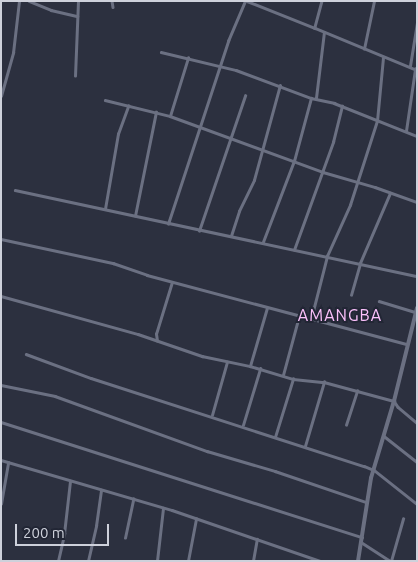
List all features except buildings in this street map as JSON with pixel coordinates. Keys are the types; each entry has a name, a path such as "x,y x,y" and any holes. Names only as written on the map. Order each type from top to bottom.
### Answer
{"street":[{"path":"1,96 12,52 19,1"},
{"path":"28,1 42,7 77,16"},
{"path":"75,76 78,1"},
{"path":"112,1 113,7"},
{"path":"168,224 221,68 228,41 246,1 416,70 406,131"},
{"path":"315,28 322,1"},
{"path":"364,49 374,1"},
{"path":"410,66 417,23"},
{"path":"316,98 324,32"},
{"path":"160,52 221,68 236,70 311,98 342,106 417,136"},
{"path":"170,116 188,58"},
{"path":"311,319 327,256 350,205 356,181 377,121 383,58"},
{"path":"231,236 239,211 254,180 262,148 272,121 280,85"},
{"path":"199,231 245,96"},
{"path":"263,242 294,161 311,98"},
{"path":"105,100 170,116 230,139 262,148 323,172 417,202"},
{"path":"105,209 118,134 128,106"},
{"path":"294,250 323,172 342,106"},
{"path":"135,216 156,112"},
{"path":"15,190 199,231 263,242 327,256 330,259 417,276"},
{"path":"351,295 360,264 390,193"},
{"path":"1,239 113,262 172,282 407,344"},
{"path":"158,341 156,334 172,282"},
{"path":"1,296 227,362 250,366 293,379 324,382 394,401 398,407 417,423"},
{"path":"358,561 366,502 383,435 394,401 416,310 379,301"},
{"path":"250,366 267,308"},
{"path":"283,375 299,316"},
{"path":"412,330 417,333"},
{"path":"26,354 91,378 243,425 374,470 417,504"},
{"path":"212,415 227,362"},
{"path":"243,425 260,369"},
{"path":"275,437 293,379"},
{"path":"305,446 324,382"},
{"path":"1,385 55,396 208,451 275,470 366,502"},
{"path":"346,425 357,391"},
{"path":"1,422 362,540 391,561 403,519"},
{"path":"383,435 417,462"},
{"path":"1,460 164,508 320,561"},
{"path":"1,504 8,462"},
{"path":"58,561 64,534 70,481"},
{"path":"88,561 96,526 101,490"},
{"path":"125,538 133,499"},
{"path":"157,561 164,508"},
{"path":"188,561 196,519"},
{"path":"253,561 257,539"}],"district":[{"name":"AMANGBA","path":"340,315"}]}
